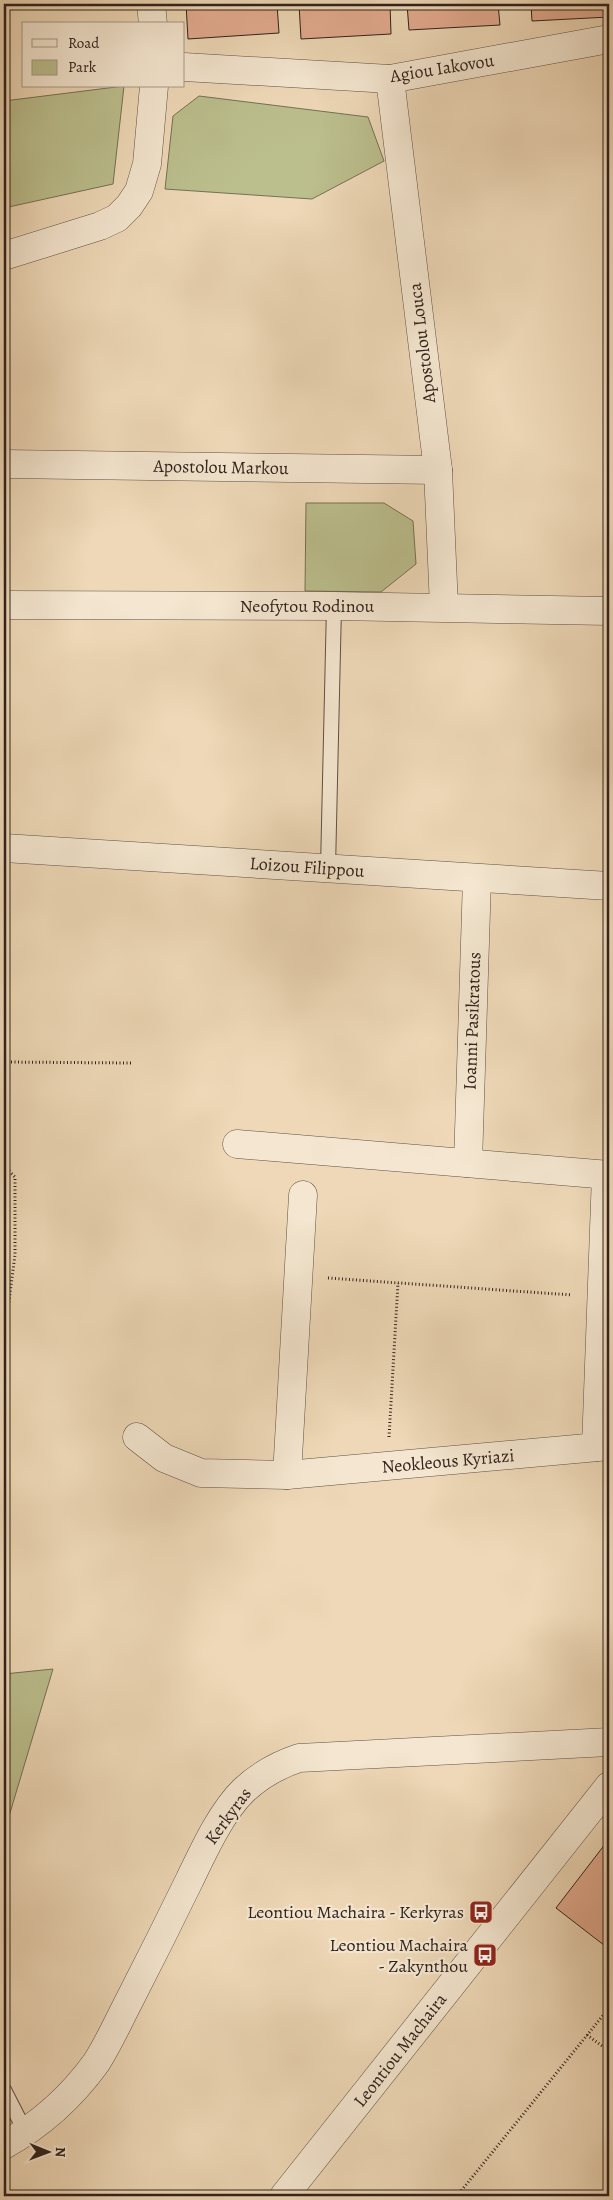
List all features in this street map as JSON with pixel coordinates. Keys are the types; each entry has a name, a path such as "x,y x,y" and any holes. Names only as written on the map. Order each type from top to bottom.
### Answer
{"street":[{"path":"151,4 153,22"},
{"path":"609,39 609,44"},
{"name":"Agiou Iakovou","path":"185,67 390,79 609,39"},
{"name":"Apostolou Louca","path":"390,79 438,470 444,607"},
{"path":"4,256 100,226 117,218 129,206 140,191 147,164 154,88"},
{"name":"Apostolou Markou","path":"4,464 438,470"},
{"name":"Neofytou Rodinou","path":"4,605 444,607 609,611"},
{"name":"Loizou Filippou","path":"4,848 609,886"},
{"name":"Ioanni Pasikratous","path":"468,1163 476,878"},
{"path":"237,1144 608,1175 602,1297 603,1446"},
{"path":"287,1475 303,1195"},
{"name":"Neokleous Kyriazi","path":"137,1437 164,1458 201,1474 287,1475 603,1446"},
{"name":"Kerkyras","path":"15,2139 76,2088 97,2061 160,1941 203,1852 226,1813 242,1792 263,1774 280,1764 299,1758 609,1742"},
{"name":"Leontiou Machaira","path":"284,2196 609,1786"}],"lane":[{"path":"328,868 334,606"},
{"path":"4,2090 15,2139"}],"path":[{"path":"4,1062 132,1063"},
{"path":"4,1166 15,1177 15,1255 4,1339"},
{"path":"298,1275 602,1297"},
{"path":"388,1466 398,1283"},
{"path":"457,2196 609,2008"},
{"path":"587,2035 609,2051"}],"green space":[{"path":"108,88 124,88 113,184 4,208 4,101"},
{"path":"199,96 368,117 384,161 312,199 165,189 173,116"},
{"path":"306,503 384,503 413,521 416,564 381,592 305,591"},
{"path":"53,1669 4,1833 4,1674"}],"building":[{"path":"186,4 277,4 279,33 188,39"},
{"path":"299,4 390,4 391,34 301,39"},
{"path":"407,4 498,4 500,25 409,30"},
{"path":"531,4 609,4 609,17 532,21"},
{"path":"609,1839 609,1949 556,1908"}],"place":[{"name":"Leontiou Machaira - Kerkyras","path":"481,1912"},
{"name":"Leontiou Machaira - Zakynthou","path":"485,1955"}]}
